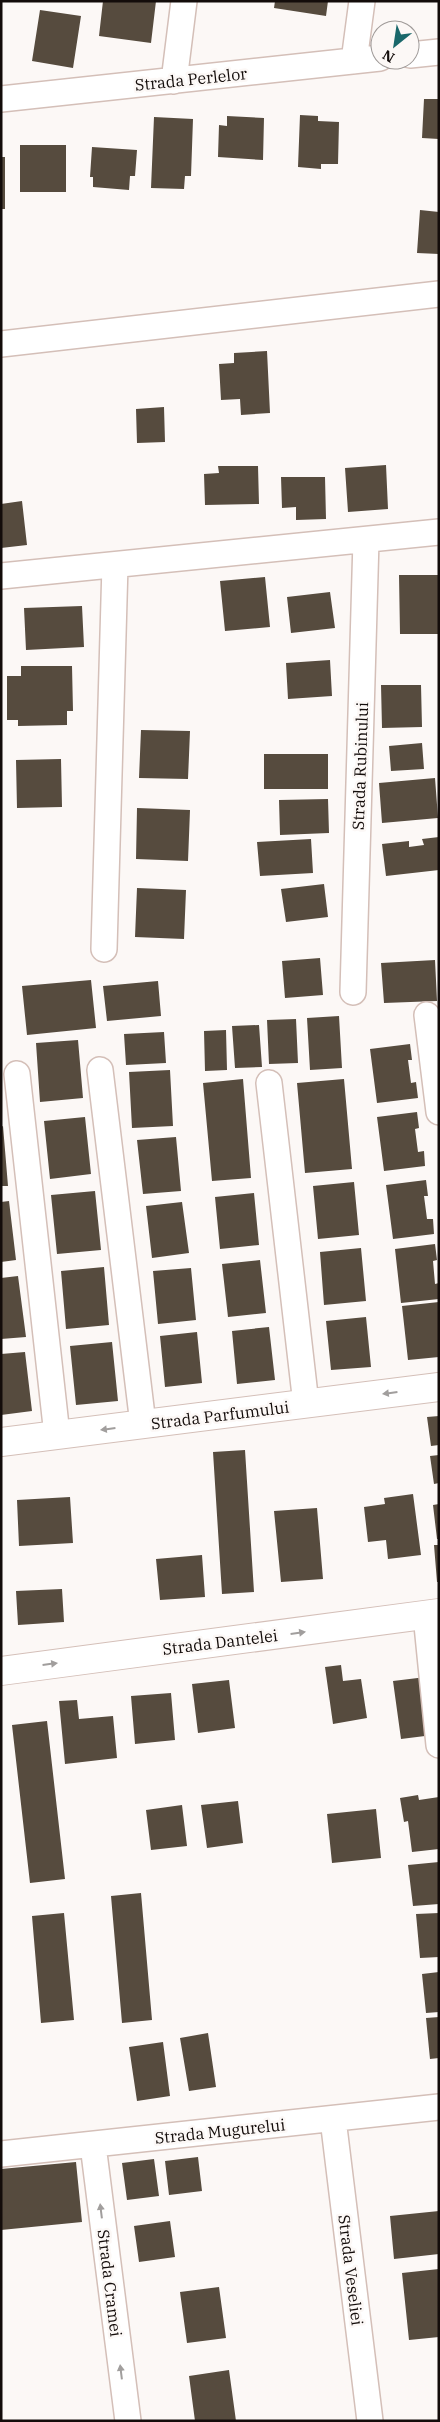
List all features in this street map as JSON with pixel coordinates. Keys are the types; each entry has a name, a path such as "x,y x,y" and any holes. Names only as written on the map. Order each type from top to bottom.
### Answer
{"street":[{"path":"174,81 184,1"},
{"path":"354,61 362,1"},
{"path":"420,54 439,52"},
{"name":"Strada Perlelor","path":"1,100 370,59"},
{"path":"1,344 439,294"},
{"path":"1,576 439,532"},
{"name":"Strada Rubinului","path":"353,992 366,540"},
{"path":"104,949 115,565"},
{"path":"427,1015 439,1112"},
{"path":"100,1070 143,1424"},
{"path":"17,1074 57,1435"},
{"path":"269,1083 306,1404"},
{"name":"Strada Parfumului","path":"1,1442 439,1388"},
{"path":"432,1614 439,1745"},
{"name":"Strada Dantelei","path":"1,1671 432,1614"},
{"name":"Strada Mugurelui","path":"1,2154 333,2120 439,2107"},
{"name":"Strada Veseliei","path":"333,2120 370,2421"},
{"name":"Strada Cramei","path":"93,2145 128,2421"}],"building":[{"path":"103,1 156,1 151,43 99,36"},
{"path":"275,1 328,1 326,16 274,8"},
{"path":"40,10 81,16 73,68 32,61"},
{"path":"424,99 439,99 439,139 422,138"},
{"path":"300,115 318,116 318,121 339,122 338,164 321,164 321,169 298,167"},
{"path":"227,116 264,118 263,160 218,157 219,125 227,126"},
{"path":"154,117 193,119 191,176 185,176 184,189 151,188"},
{"path":"20,145 66,145 66,192 20,192"},
{"path":"92,147 137,150 135,176 130,176 129,190 93,187 93,177 90,177"},
{"path":"1,157 5,157 5,209 1,209"},
{"path":"420,210 439,212 439,254 417,253"},
{"path":"267,351 270,413 241,415 240,399 221,400 219,364 234,363 234,353"},
{"path":"164,407 165,442 137,443 136,409"},
{"path":"386,465 388,509 348,512 345,468"},
{"path":"218,466 258,466 259,504 205,505 204,474 219,473"},
{"path":"281,477 325,477 326,519 296,520 296,507 282,508"},
{"path":"22,501 27,545 1,548 1,504"},
{"path":"399,575 438,575 438,634 400,634"},
{"path":"265,577 270,627 225,631 220,581"},
{"path":"330,592 335,628 291,633 287,597"},
{"path":"82,606 84,647 26,650 24,608"},
{"path":"330,660 332,696 288,699 286,663"},
{"path":"21,666 72,666 73,711 67,711 67,725 18,726 18,720 7,720 7,676 21,676"},
{"path":"381,685 421,685 422,727 382,728"},
{"path":"141,730 190,731 188,779 139,778"},
{"path":"422,743 424,769 391,771 389,746"},
{"path":"264,754 328,754 328,789 264,789"},
{"path":"61,759 62,807 17,808 16,760"},
{"path":"435,778 438,818 382,823 379,783"},
{"path":"328,799 329,833 280,835 279,800"},
{"path":"137,808 190,810 188,861 136,859"},
{"path":"439,837 439,870 386,876 382,844 409,841 409,847 424,845 422,839"},
{"path":"311,839 313,873 260,876 257,842"},
{"path":"324,884 328,917 286,922 281,889"},
{"path":"137,888 186,890 184,939 135,937"},
{"path":"320,958 323,995 285,998 282,961"},
{"path":"435,960 437,1001 384,1003 381,963"},
{"path":"91,980 96,1028 27,1035 22,986"},
{"path":"158,981 161,1016 107,1021 103,986"},
{"path":"339,1016 342,1068 310,1070 307,1018"},
{"path":"296,1019 298,1063 269,1064 267,1020"},
{"path":"259,1025 262,1067 235,1068 232,1026"},
{"path":"226,1030 227,1070 205,1071 204,1031"},
{"path":"164,1032 166,1063 126,1065 124,1034"},
{"path":"78,1040 83,1098 40,1102 36,1043"},
{"path":"410,1044 412,1060 408,1060 411,1083 416,1082 418,1098 377,1103 370,1049"},
{"path":"170,1070 173,1126 132,1128 129,1072"},
{"path":"243,1079 251,1178 212,1181 203,1083"},
{"path":"344,1079 352,1169 305,1173 297,1083"},
{"path":"417,1112 419,1128 415,1129 418,1152 424,1151 425,1166 384,1171 377,1117"},
{"path":"85,1117 91,1174 50,1179 44,1121"},
{"path":"3,1126 8,1186 1,1186 1,1127"},
{"path":"176,1137 181,1191 143,1194 137,1140"},
{"path":"426,1180 428,1196 424,1196 427,1219 433,1219 434,1234 393,1239 386,1185"},
{"path":"354,1182 359,1235 318,1239 313,1186"},
{"path":"95,1191 101,1250 57,1254 51,1195"},
{"path":"254,1193 259,1245 220,1249 215,1197"},
{"path":"9,1201 16,1260 1,1262 1,1202"},
{"path":"182,1202 189,1253 152,1258 146,1206"},
{"path":"435,1244 437,1260 433,1261 435,1284 439,1283 439,1299 401,1303 395,1249"},
{"path":"361,1248 366,1301 324,1305 320,1252"},
{"path":"260,1260 266,1313 228,1317 222,1264"},
{"path":"104,1267 109,1325 66,1329 61,1271"},
{"path":"191,1268 196,1320 158,1324 153,1271"},
{"path":"18,1276 26,1337 1,1339 1,1278"},
{"path":"439,1302 439,1357 408,1360 402,1306"},
{"path":"366,1317 371,1367 331,1370 326,1321"},
{"path":"269,1327 275,1380 237,1384 232,1331"},
{"path":"197,1332 202,1383 165,1387 160,1336"},
{"path":"112,1342 118,1401 76,1405 70,1346"},
{"path":"25,1352 32,1411 1,1415 1,1354"},
{"path":"439,1416 439,1445 431,1446 427,1417"},
{"path":"245,1450 254,1592 222,1594 213,1452"},
{"path":"439,1455 439,1483 434,1484 430,1456"},
{"path":"413,1494 421,1555 388,1559 386,1540 368,1542 364,1507 385,1504 384,1498"},
{"path":"70,1497 73,1543 19,1546 17,1500"},
{"path":"439,1504 439,1539 437,1539 433,1505"},
{"path":"317,1508 323,1579 281,1582 274,1511"},
{"path":"434,1545 439,1545 439,1582 437,1582"},
{"path":"202,1555 205,1597 160,1600 156,1559"},
{"path":"62,1589 64,1622 18,1625 16,1591"},
{"path":"341,1665 343,1681 361,1679 367,1718 333,1724 325,1667"},
{"path":"426,1677 433,1735 401,1739 393,1681"},
{"path":"229,1680 235,1728 198,1733 192,1684"},
{"path":"171,1693 175,1740 135,1744 131,1696"},
{"path":"77,1700 79,1719 113,1716 117,1758 65,1764 59,1701"},
{"path":"47,1721 65,1879 30,1883 12,1725"},
{"path":"418,1795 419,1800 439,1797 439,1849 412,1852 408,1821 404,1822 400,1798"},
{"path":"238,1801 243,1843 207,1848 201,1805"},
{"path":"182,1805 187,1846 151,1850 146,1810"},
{"path":"376,1809 381,1858 332,1863 327,1814"},
{"path":"439,1862 439,1904 413,1906 408,1865"},
{"path":"141,1893 152,2020 122,2023 111,1896"},
{"path":"64,1913 74,2020 41,2023 32,1916"},
{"path":"439,1913 439,1957 420,1958 416,1914"},
{"path":"439,1972 439,2012 426,2013 422,1974"},
{"path":"439,2017 439,2058 430,2059 426,2018"},
{"path":"208,2033 216,2087 189,2091 180,2038"},
{"path":"163,2042 170,2096 137,2101 129,2047"},
{"path":"198,2157 202,2191 169,2195 165,2161"},
{"path":"154,2159 159,2196 127,2200 122,2163"},
{"path":"76,2162 82,2222 1,2230 1,2169"},
{"path":"439,2211 439,2254 394,2259 390,2216"},
{"path":"170,2221 175,2257 139,2262 134,2226"},
{"path":"439,2269 439,2337 409,2340 402,2273"},
{"path":"219,2287 226,2338 187,2343 180,2292"},
{"path":"229,2370 236,2421 195,2421 189,2376"}]}
